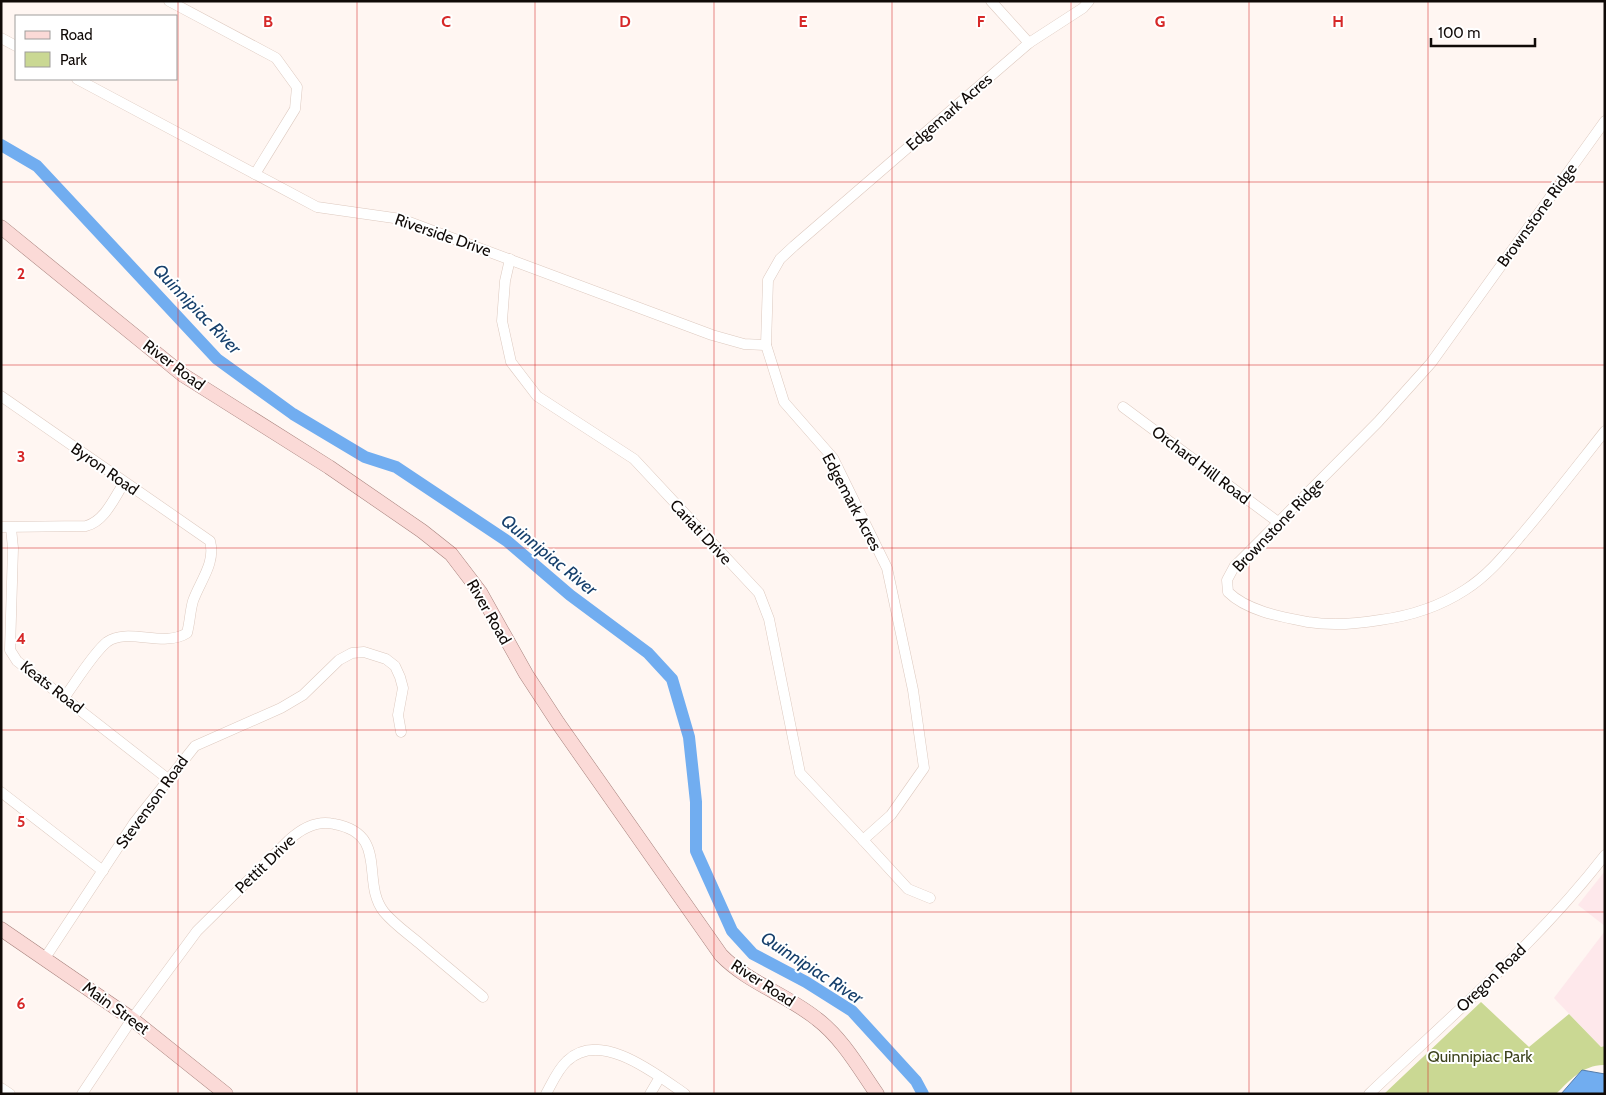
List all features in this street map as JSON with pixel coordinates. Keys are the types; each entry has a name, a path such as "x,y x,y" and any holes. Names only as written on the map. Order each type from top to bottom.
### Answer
{"main road":[{"name":"River Road","path":"1,227 183,375 329,466 451,554 475,585 526,674 558,724 714,947 742,974 817,1019 841,1044 877,1094"},
{"name":"Main Street","path":"1,929 132,1019 226,1094"}],"street":[{"path":"168,1 276,58 297,87 295,109 255,174"},
{"path":"991,1 1029,43"},
{"name":"Edgemark Acres","path":"862,840 891,815 924,768 913,690 887,568 833,458 784,402 766,345 766,292 768,280 780,259 1029,43 1082,8 1089,1"},
{"path":"1,38 15,45"},
{"name":"Riverside Drive","path":"79,80 317,207 401,219 712,335 744,344 766,345"},
{"name":"Brownstone Ridge","path":"1605,121 1431,363 1378,422 1234,568 1227,580 1228,592 1237,601 1284,617 1321,624 1359,624 1399,618 1432,608 1465,590 1492,570 1605,431"},
{"name":"Cariati Drive","path":"510,260 505,281 502,321 511,362 537,396 634,459 759,593 770,619 800,774 862,840"},
{"name":"Byron Road","path":"1,396 210,541 212,558 194,599 187,633 180,638 121,638 108,642 64,698"},
{"name":"Orchard Hill Road","path":"1123,407 1278,522"},
{"path":"6,528 86,526 95,524 124,483"},
{"name":"Keats Road","path":"6,528 13,548 5,639 10,650 17,660 168,779"},
{"name":"Stevenson Road","path":"45,958 134,823 195,746 281,708 303,696 339,660 352,653 364,652 375,654 395,666 403,688 398,715 401,732"},
{"path":"1,792 103,870"},
{"name":"Pettit Drive","path":"82,1094 132,1019 197,931 298,832 319,824 342,825 362,838 372,859 374,891 384,911 483,997"},
{"path":"862,840 908,889 930,898"},
{"name":"Oregon Road","path":"1369,1094 1537,934 1566,903 1605,855"},
{"path":"546,1094 566,1062 574,1054 587,1049 618,1055 643,1066 685,1094"},
{"path":"650,1094 660,1077"},
{"path":"1,1088 10,1094"}],"shaded area":[{"path":"1605,871 1605,926 1578,905"},
{"path":"1605,931 1605,1046 1601,1047 1554,998"}],"green space":[{"name":"Quinnipiac Park","path":"1481,1002 1529,1047 1569,1014 1601,1047 1605,1046 1605,1065 1597,1065 1584,1070 1572,1078 1556,1094 1384,1094"}],"water":[{"path":"1582,1070 1605,1074 1605,1094 1561,1094"}],"waterway":[{"name":"Quinnipiac River","path":"1,145 37,166 217,359 293,414 365,457 396,467 507,541 570,595 648,653 672,679 689,737 696,802 696,851 732,931 753,954 806,982 852,1011 916,1081 923,1094"}]}
